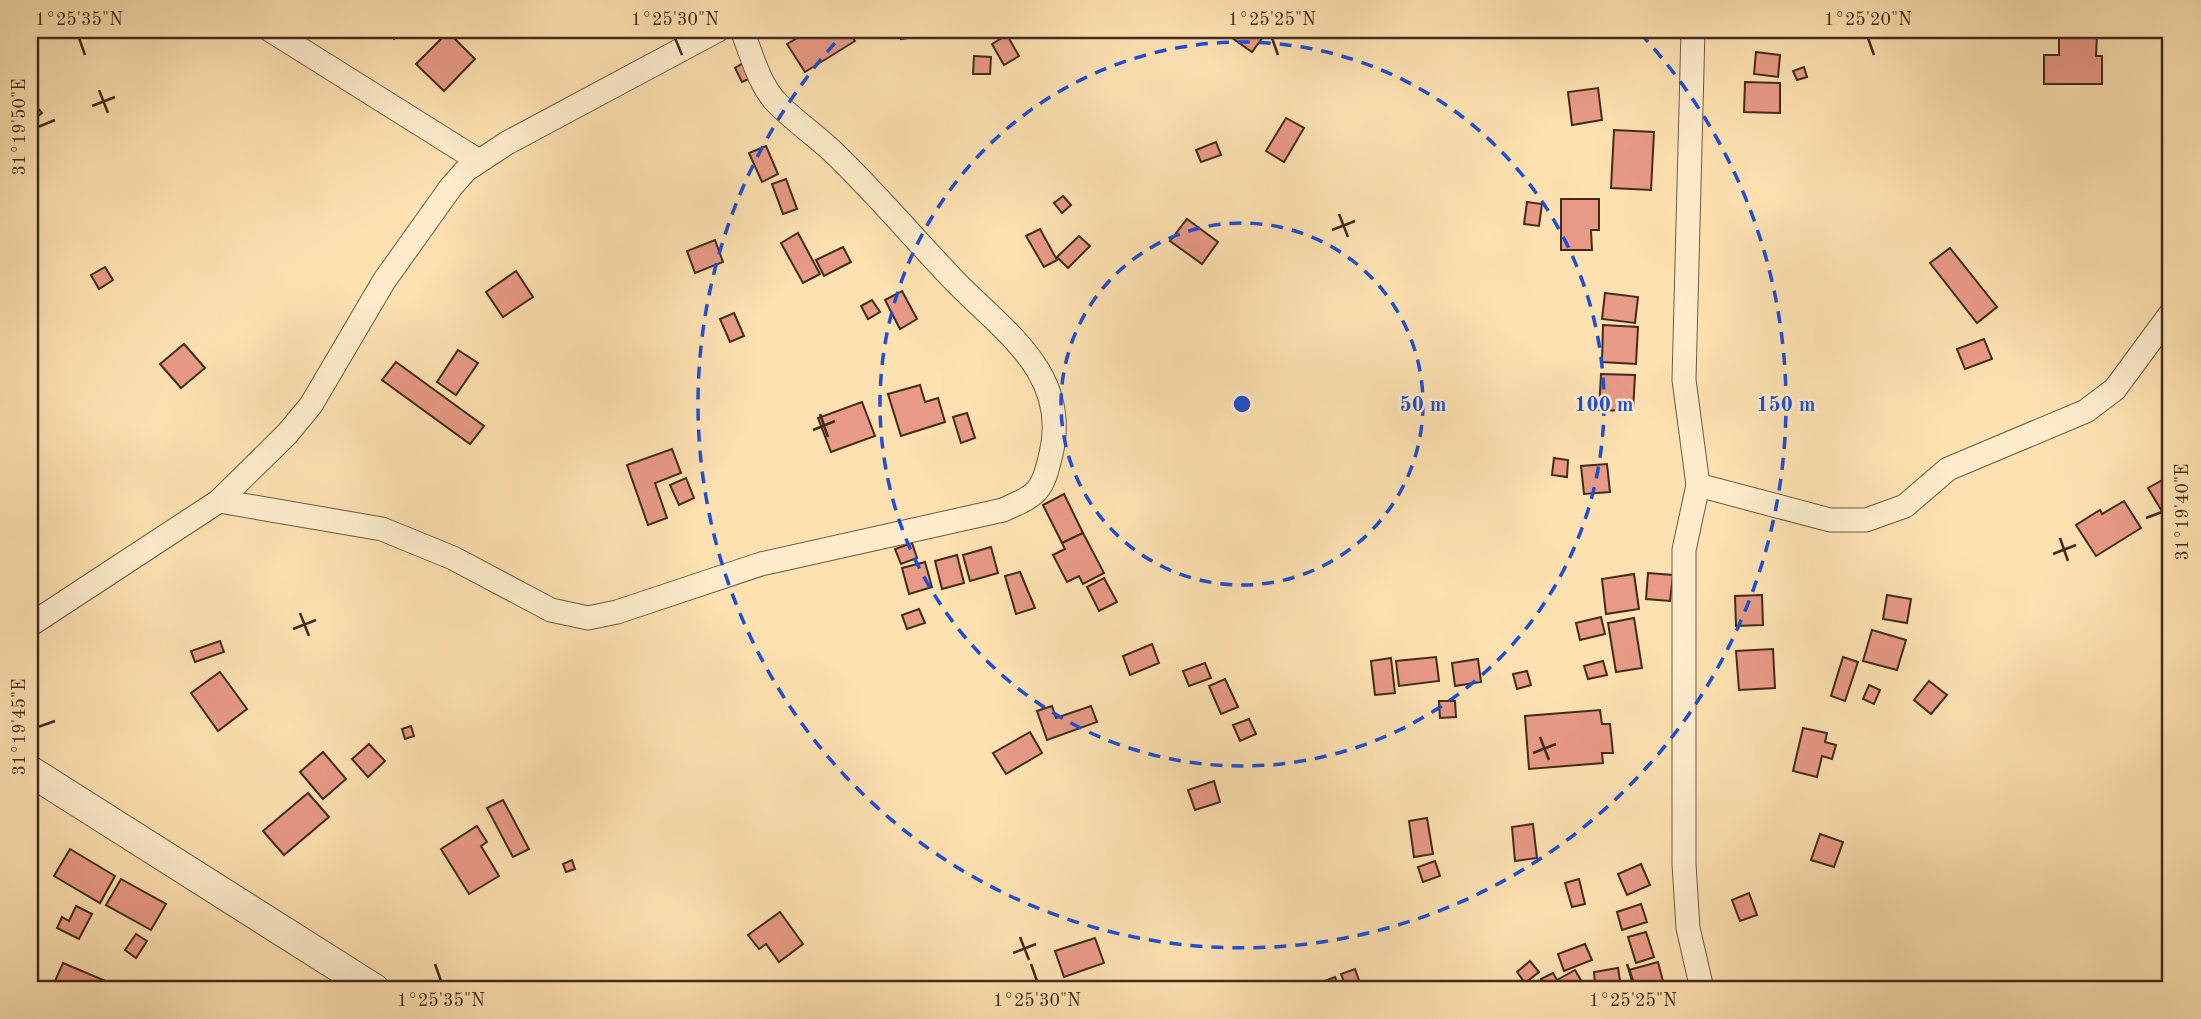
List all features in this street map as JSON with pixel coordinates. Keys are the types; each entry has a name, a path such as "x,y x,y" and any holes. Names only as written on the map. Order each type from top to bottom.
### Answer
{"street":[{"path":"270,30 479,161"},
{"path":"30,625 219,501 287,434 312,405 384,281 451,187 479,161 718,30"},
{"path":"219,501 382,529 453,558 551,610 588,618 617,612 761,564 1003,510 1027,499 1043,485 1056,431 1056,416 1048,390 1031,359 1001,323 956,283 833,152 774,99 757,69 742,30"},
{"path":"1693,30 1684,380 1698,485 1684,550 1684,864 1688,928 1702,989"},
{"path":"1698,485 1830,520 1866,520 1905,506 1948,469 2086,411 2115,389 2171,313"},
{"path":"30,771 374,989"}],"building":[{"path":"387,30 408,30 394,39"},
{"path":"811,30 848,30 855,41 805,72 787,44"},
{"path":"899,30 926,30 927,35 901,39"},
{"path":"1221,30 1268,30 1252,52"},
{"path":"448,32 475,59 444,91 416,64"},
{"path":"2059,34 2097,34 2096,56 2102,56 2102,84 2044,84 2044,55 2059,55"},
{"path":"1007,35 1019,56 1004,65 992,44"},
{"path":"1756,52 1780,55 1778,77 1754,74"},
{"path":"974,56 991,57 990,74 973,74"},
{"path":"745,62 753,77 742,82 735,68"},
{"path":"1804,67 1807,77 1797,80 1793,71"},
{"path":"1745,82 1780,83 1780,113 1744,112"},
{"path":"1598,88 1602,120 1572,125 1568,92"},
{"path":"30,99 42,113 30,123"},
{"path":"1286,118 1304,128 1284,162 1266,151"},
{"path":"1614,130 1654,132 1651,190 1611,188"},
{"path":"1216,142 1221,155 1201,162 1196,150"},
{"path":"766,146 778,174 762,182 749,153"},
{"path":"786,179 797,209 783,214 772,184"},
{"path":"1063,196 1071,205 1062,213 1054,203"},
{"path":"1561,199 1599,199 1599,230 1591,230 1592,250 1561,250"},
{"path":"1527,202 1542,204 1539,226 1524,224"},
{"path":"1187,219 1218,242 1202,264 1170,241"},
{"path":"1040,229 1057,260 1044,267 1026,236"},
{"path":"798,233 820,274 803,283 781,243"},
{"path":"1079,236 1090,246 1068,268 1057,257"},
{"path":"715,240 723,262 695,273 687,251"},
{"path":"843,247 851,262 824,276 816,260"},
{"path":"1950,248 1997,307 1977,323 1930,263"},
{"path":"105,267 113,280 99,289 91,275"},
{"path":"516,271 533,297 503,317 486,292"},
{"path":"902,291 917,319 900,329 885,300"},
{"path":"1605,293 1638,297 1635,323 1602,319"},
{"path":"872,300 880,312 868,319 861,306"},
{"path":"734,313 744,336 730,342 720,319"},
{"path":"1603,325 1638,327 1636,364 1602,362"},
{"path":"1984,339 1992,359 1965,369 1957,349"},
{"path":"184,344 205,368 181,388 160,364"},
{"path":"458,350 478,363 456,395 437,382"},
{"path":"396,362 484,426 470,444 382,380"},
{"path":"1601,374 1635,375 1633,411 1599,410"},
{"path":"920,385 925,402 938,398 945,422 901,436 888,394"},
{"path":"862,402 875,436 831,452 818,418"},
{"path":"967,413 975,438 961,443 953,417"},
{"path":"672,449 681,473 655,483 667,518 648,525 627,465"},
{"path":"1554,458 1568,460 1567,477 1552,475"},
{"path":"1607,464 1610,492 1584,494 1581,466"},
{"path":"686,478 694,498 679,505 670,485"},
{"path":"2166,478 2171,486 2171,515 2166,518 2148,488"},
{"path":"1064,494 1083,533 1062,543 1043,505"},
{"path":"2124,501 2141,528 2096,556 2076,525 2100,510 2102,514"},
{"path":"1083,533 1104,573 1083,584 1079,576 1067,582 1053,555 1065,549 1062,543"},
{"path":"912,543 917,558 901,564 895,549"},
{"path":"991,547 998,573 970,581 963,555"},
{"path":"957,555 964,583 942,589 935,561"},
{"path":"925,562 932,587 909,594 902,568"},
{"path":"1020,572 1035,608 1016,614 1005,576"},
{"path":"1648,573 1673,575 1670,601 1646,599"},
{"path":"1634,574 1639,609 1606,614 1602,579"},
{"path":"1104,578 1117,602 1099,611 1087,587"},
{"path":"1762,595 1763,625 1736,626 1735,596"},
{"path":"1887,595 1911,599 1907,623 1883,619"},
{"path":"919,609 925,623 907,629 902,615"},
{"path":"1601,617 1605,634 1580,640 1576,623"},
{"path":"1634,618 1642,668 1616,672 1608,623"},
{"path":"1872,630 1906,640 1897,670 1863,661"},
{"path":"220,641 224,652 195,662 191,651"},
{"path":"1152,644 1159,663 1130,675 1123,656"},
{"path":"1773,649 1775,688 1739,690 1736,651"},
{"path":"1436,657 1439,681 1399,686 1396,661"},
{"path":"1843,657 1858,662 1845,701 1831,696"},
{"path":"1391,658 1395,693 1375,695 1371,661"},
{"path":"1478,659 1481,682 1455,686 1452,663"},
{"path":"1603,661 1607,675 1588,679 1584,666"},
{"path":"1205,663 1211,678 1189,686 1183,671"},
{"path":"1527,671 1531,685 1517,689 1513,674"},
{"path":"220,672 247,709 218,731 191,693"},
{"path":"1225,679 1238,707 1221,714 1209,686"},
{"path":"1929,681 1947,695 1931,714 1914,700"},
{"path":"1869,685 1880,690 1874,704 1863,699"},
{"path":"1439,701 1455,701 1456,717 1440,718"},
{"path":"1052,706 1056,718 1091,706 1097,722 1047,740 1037,711"},
{"path":"1600,710 1602,724 1610,724 1613,753 1602,753 1603,763 1529,769 1525,716"},
{"path":"1249,719 1256,734 1240,741 1233,725"},
{"path":"411,726 414,736 405,739 402,729"},
{"path":"1803,728 1827,733 1825,742 1836,745 1832,759 1822,756 1817,777 1793,771"},
{"path":"1030,732 1042,753 1006,774 993,753"},
{"path":"369,744 385,761 368,777 352,759"},
{"path":"323,752 346,779 323,799 300,772"},
{"path":"1214,781 1220,802 1195,810 1188,790"},
{"path":"308,793 329,817 284,855 263,831"},
{"path":"503,800 529,849 513,857 487,808"},
{"path":"1427,818 1433,854 1414,857 1409,821"},
{"path":"1533,824 1537,858 1515,861 1512,827"},
{"path":"477,826 487,842 481,846 499,876 469,894 441,849"},
{"path":"1820,834 1843,842 1834,867 1811,860"},
{"path":"70,849 115,876 100,903 54,876"},
{"path":"572,860 575,869 566,872 563,864"},
{"path":"1435,861 1440,876 1423,882 1418,867"},
{"path":"1641,864 1650,885 1627,895 1618,874"},
{"path":"121,879 166,904 151,930 106,905"},
{"path":"1579,879 1585,904 1572,907 1565,883"},
{"path":"1749,893 1757,915 1740,921 1732,900"},
{"path":"1641,904 1647,922 1622,930 1617,912"},
{"path":"76,906 92,914 79,939 57,928 62,917 69,921"},
{"path":"780,912 803,944 779,962 766,944 759,949 748,935"},
{"path":"1646,932 1654,957 1636,963 1628,937"},
{"path":"136,934 147,941 136,958 125,950"},
{"path":"1095,938 1104,963 1064,977 1055,951"},
{"path":"1585,944 1592,960 1564,971 1558,954"},
{"path":"1530,961 1539,972 1525,983 1517,972"},
{"path":"1658,962 1665,989 1634,989 1629,970"},
{"path":"63,963 108,982 105,989 74,989 55,981"},
{"path":"1618,968 1620,981 1595,985 1594,972"},
{"path":"1355,969 1362,989 1347,989 1341,974"},
{"path":"1575,970 1583,984 1573,989 1546,989 1541,979 1553,973 1557,980"},
{"path":"1335,977 1340,989 1303,989"}]}
